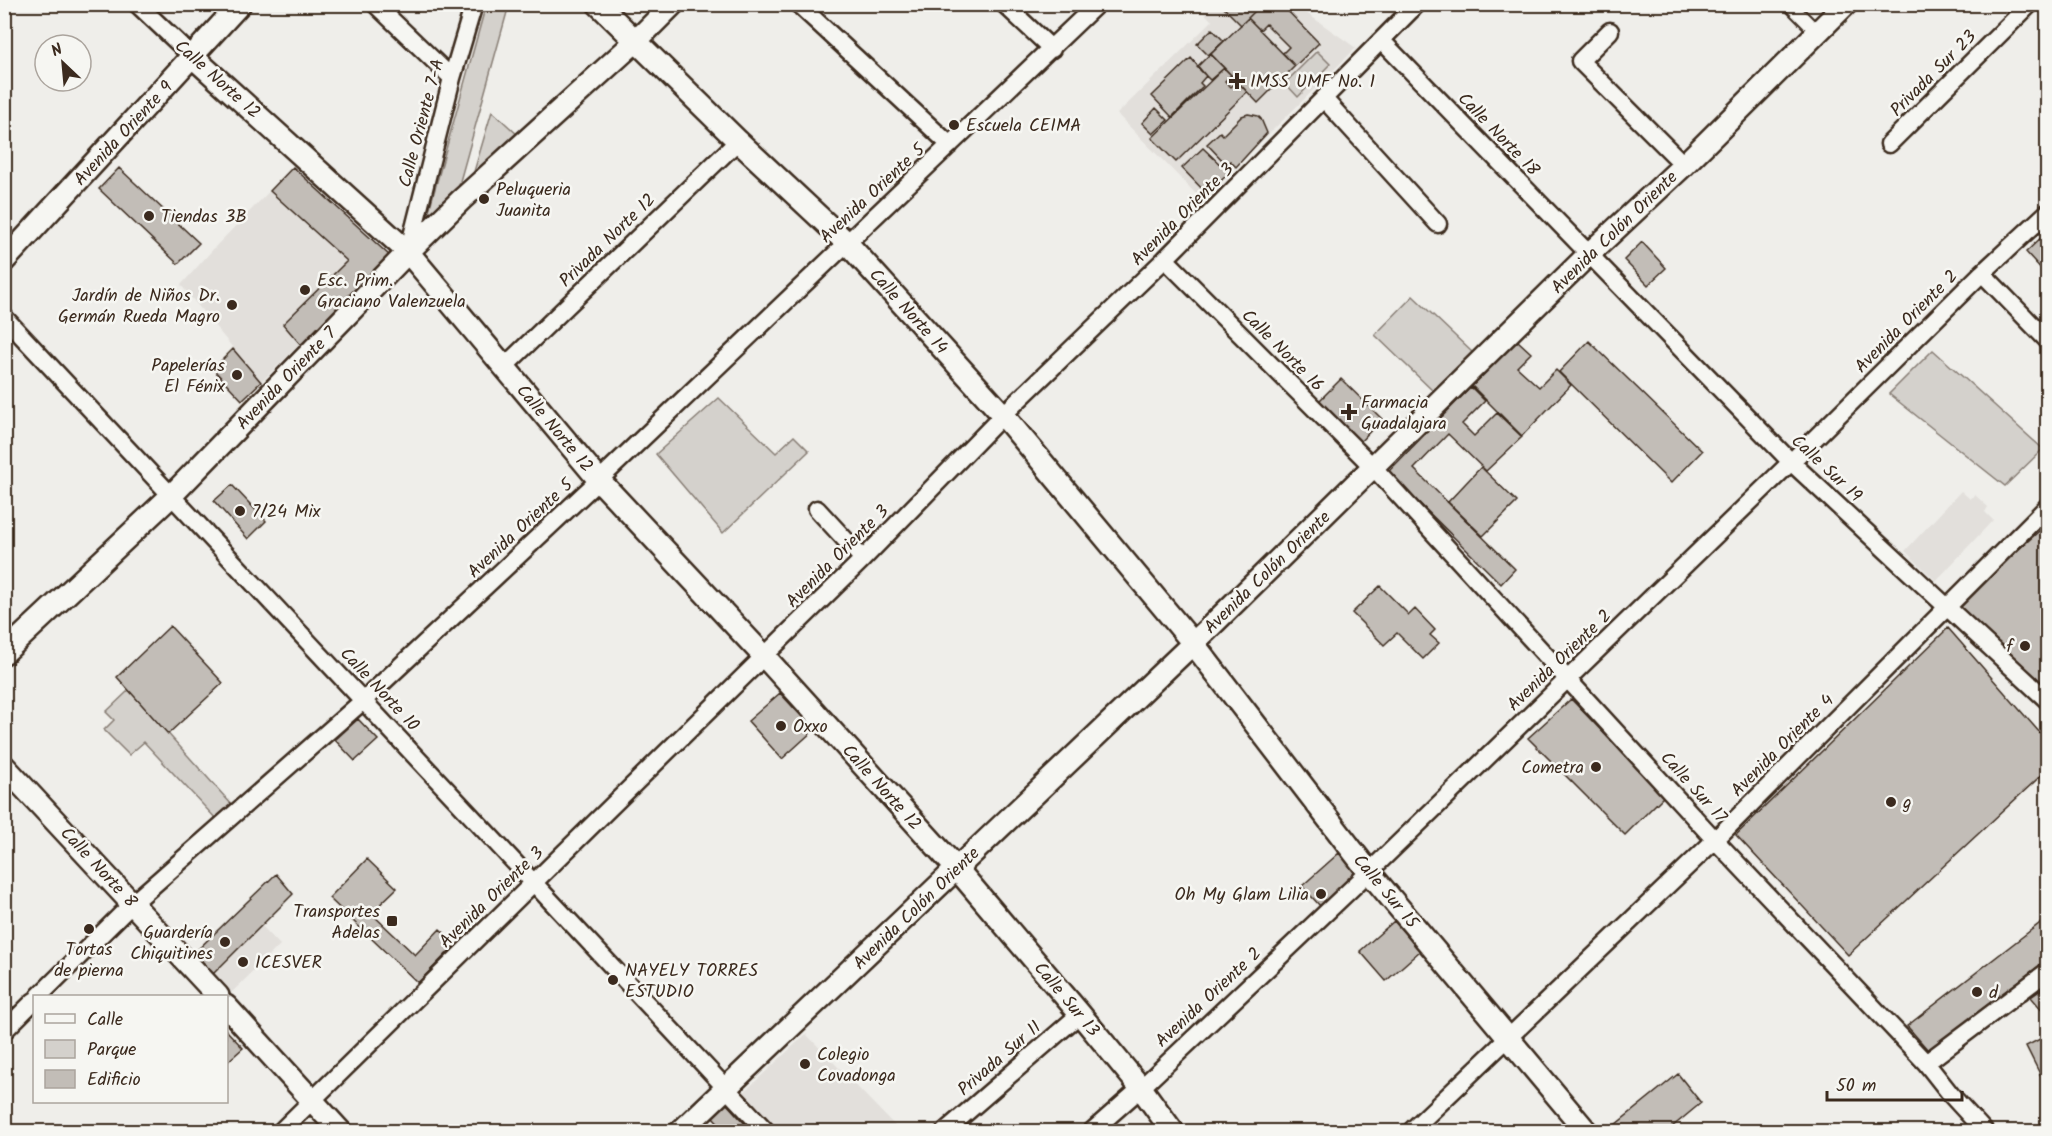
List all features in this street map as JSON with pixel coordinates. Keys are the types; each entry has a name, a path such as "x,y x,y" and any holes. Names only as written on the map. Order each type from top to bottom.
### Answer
{"street":[{"name":"Calle Norte 12","path":"137,4 408,252 599,480 763,655 957,868"},
{"name":"Avenida Oriente 9","path":"4,261 240,4"},
{"path":"375,4 452,78"},
{"name":"Calle Oriente 7-A","path":"408,252 452,78 474,4"},
{"name":"Calle Norte 14","path":"598,4 738,141 847,243 1003,415 1193,643"},
{"name":"Avenida Oriente 7","path":"4,653 171,496 461,200 636,41 673,4"},
{"path":"798,4 951,145"},
{"path":"1004,4 1052,49"},
{"name":"Avenida Oriente 5","path":"40,995 133,903 364,700 599,480 1097,4"},
{"name":"Avenida Oriente 3","path":"280,1131 863,559 1003,415 1165,259 1417,4"},
{"path":"1789,4 1818,33"},
{"name":"Avenida Colón Oriente","path":"680,1131 1193,643 1846,4"},
{"name":"Privada Sur 23","path":"1889,144 2030,4"},
{"path":"1610,31 1580,61 1684,165"},
{"name":"Calle Norte 18","path":"1382,41 1589,254"},
{"path":"1324,99 1438,224"},
{"name":"Privada Norte 12","path":"504,367 738,141"},
{"name":"Avenida Oriente 2","path":"1091,1131 1141,1088 1369,872 1982,273 2048,212"},
{"name":"Calle Sur 19","path":"1589,254 1791,462 2048,701"},
{"name":"Calle Norte 16","path":"1165,259 1374,468"},
{"path":"1982,273 2048,341"},
{"name":"Calle Norte 10","path":"4,317 767,1131"},
{"name":"Calle Sur 17","path":"1374,468 1716,840 1926,1063 1985,1131"},
{"name":"Avenida Oriente 4","path":"1410,1131 1716,840 2048,506"},
{"path":"817,509 863,559"},
{"name":"Calle Sur 15","path":"1193,643 1369,872 1587,1131"},
{"name":"Calle Norte 8","path":"4,766 217,995"},
{"name":"Calle Sur 13","path":"957,868 1141,1088 1173,1131"},
{"path":"1926,1063 2048,971"},
{"path":"4,1031 33,1002"},
{"path":"228,1008 341,1131"},
{"name":"Privada Sur 11","path":"944,1131 1080,1014"}],"shaded area":[{"name":"IMSS UMF No. 1","path":"1197,5 1295,5 1356,48 1202,200 1117,114 1212,21"},
{"name":"Esc. Prim. Graciano Valenzuela","path":"293,167 390,256 261,382 181,285"},
{"path":"1961,491 1970,499 1975,495 1988,507 1985,512 1993,520 1936,581 1905,551"},
{"name":"ICESVER","path":"261,925 280,945 228,996 207,980"},
{"name":"Colegio Covadonga","path":"806,1034 900,1131 779,1131 742,1094"}],"green space":[{"path":"486,5 509,5 457,192 428,214"},
{"path":"1317,51 1330,64 1298,97 1285,83"},
{"path":"492,111 520,137 470,185"},
{"path":"1413,296 1473,353 1434,392 1375,335"},
{"path":"1933,350 2043,449 2005,486 1889,394"},
{"path":"719,398 776,453 794,436 809,451 723,533 656,454"},
{"path":"129,690 233,806 218,821 144,742 129,755 104,730 114,720 106,712"}],"building":[{"path":"1220,4 1252,4 1256,10 1241,25"},
{"path":"1262,4 1281,4 1319,43 1295,66 1283,53 1289,47 1266,24 1260,30 1248,18"},
{"path":"1248,18 1295,66 1258,103 1211,54"},
{"path":"1212,29 1224,41 1208,55 1197,44"},
{"path":"1210,54 1224,68 1210,80 1197,67"},
{"path":"1191,58 1206,76 1200,83 1203,86 1172,117 1152,96"},
{"path":"1224,68 1231,75 1225,81 1231,87 1237,81 1247,92 1176,162 1152,138"},
{"path":"1156,108 1168,120 1153,134 1142,123"},
{"path":"1248,114 1261,119 1267,133 1236,167 1230,161 1227,165 1207,144 1220,132 1223,135 1242,116"},
{"path":"1203,148 1229,173 1207,194 1182,168"},
{"path":"293,167 390,256 301,345 283,324 347,261 270,191"},
{"name":"Tiendas 3B","path":"119,168 199,243 178,264 99,189"},
{"path":"2048,231 2048,267 2043,271 2026,252"},
{"path":"1642,242 1666,268 1648,285 1624,260"},
{"path":"1518,341 1531,353 1517,367 1539,387 1556,370 1571,385 1522,436 1472,386"},
{"path":"1589,341 1702,451 1671,483 1559,372"},
{"name":"Papelerías El Fénix","path":"233,349 261,382 242,400 213,369"},
{"name":"Farmacia Guadalajara","path":"1341,379 1382,419 1357,445 1316,404"},
{"path":"1471,387 1485,401 1462,424 1474,436 1497,413 1522,437 1486,471 1448,434 1414,469 1515,569 1501,584 1388,472"},
{"path":"1481,467 1517,502 1483,536 1448,502"},
{"name":"7/24 Mix","path":"232,485 266,521 248,539 214,501"},
{"name":"f","path":"2048,523 2048,688 1957,605"},
{"path":"1380,586 1409,615 1415,609 1435,630 1430,635 1439,643 1423,659 1397,633 1384,645 1352,613"},
{"path":"170,626 223,683 168,734 117,677"},
{"name":"g","path":"1948,628 2048,742 2048,769 1848,955 1736,835"},
{"name":"Oxxo","path":"780,693 814,730 782,759 748,721"},
{"name":"Cometra","path":"1571,699 1664,796 1625,835 1528,738"},
{"path":"358,719 378,740 355,761 335,740"},
{"path":"1339,853 1357,873 1320,906 1302,886"},
{"path":"367,859 397,888 371,913 415,955 440,929 456,944 418,983 329,898"},
{"name":"Guardería Chiquitines","path":"276,874 293,894 207,980 187,960"},
{"name":"d","path":"2048,917 2048,959 1928,1050 1907,1026"},
{"path":"1394,921 1420,951 1386,981 1360,951"},
{"path":"2048,985 2048,1017 2031,997"},
{"path":"228,1032 243,1048 228,1061"},
{"path":"2048,1035 2048,1090 2026,1046"},
{"path":"1678,1074 1701,1103 1666,1132 1620,1132 1615,1125"},
{"path":"726,1103 746,1125 739,1132 727,1132 712,1116"}],"place":[{"name":"IMSS UMF No. 1","path":"1237,81"},
{"name":"Escuela CEIMA","path":"954,125"},
{"name":"Peluqueria Juanita","path":"484,199"},
{"name":"Tiendas 3B","path":"149,216"},
{"name":"Esc. Prim. Graciano Valenzuela","path":"305,290"},
{"name":"Jardín de Niños Dr. Germán Rueda Magro","path":"232,305"},
{"name":"Papelerías El Fénix","path":"237,375"},
{"name":"Farmacia Guadalajara","path":"1349,412"},
{"name":"7/24 Mix","path":"240,511"},
{"name":"f","path":"2025,646"},
{"name":"Oxxo","path":"781,726"},
{"name":"Cometra","path":"1596,767"},
{"name":"g","path":"1891,802"},
{"name":"Oh My Glam Lilia","path":"1321,894"},
{"name":"Transportes Adelas","path":"392,921"},
{"name":"Tortas de pierna","path":"89,929"},
{"name":"Guardería Chiquitines","path":"225,942"},
{"name":"ICESVER","path":"243,962"},
{"name":"NAYELY TORRES ESTUDIO","path":"613,980"},
{"name":"d","path":"1977,992"},
{"name":"Colegio Covadonga","path":"805,1064"}]}
